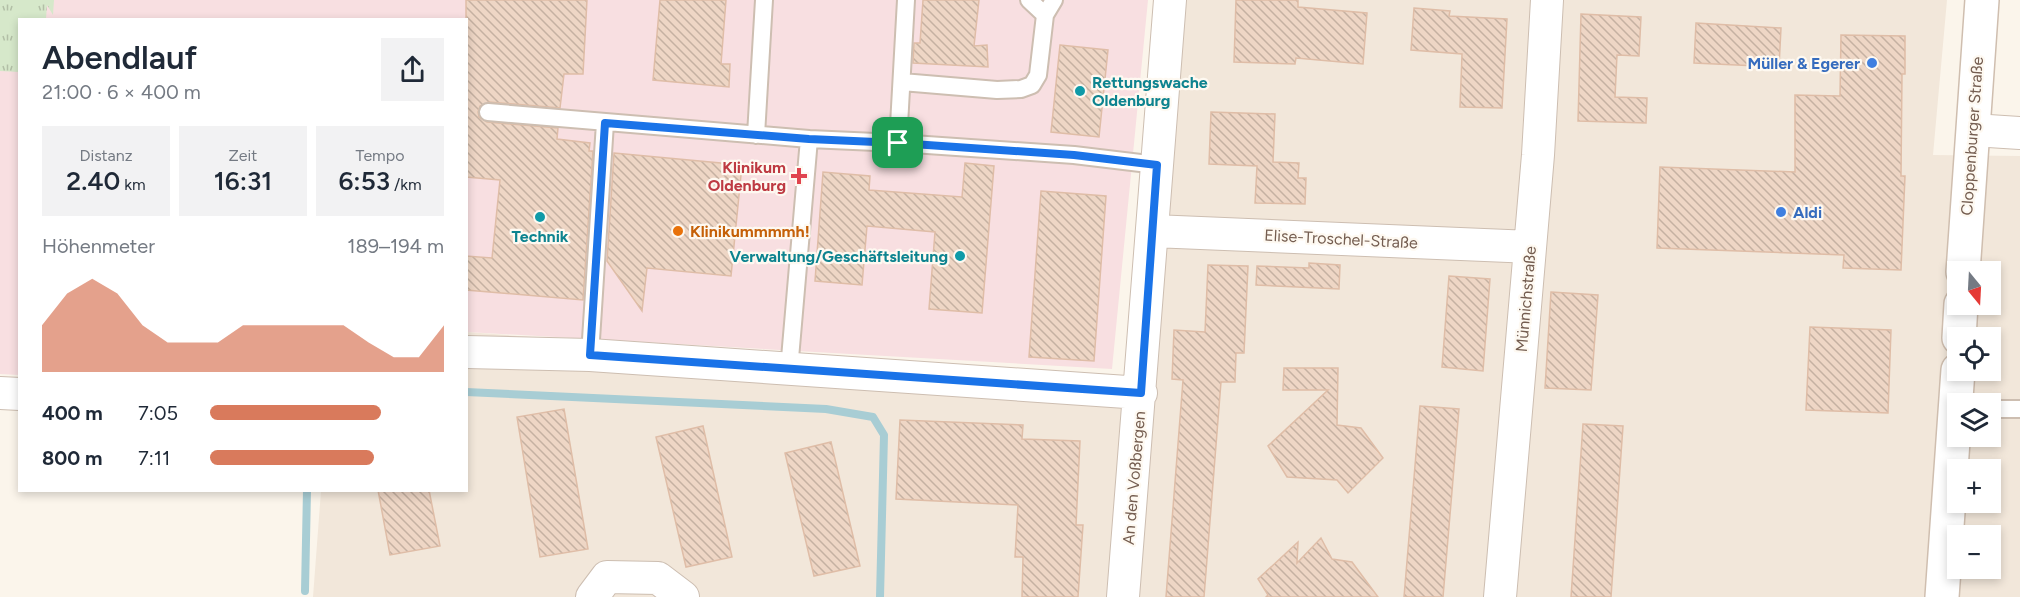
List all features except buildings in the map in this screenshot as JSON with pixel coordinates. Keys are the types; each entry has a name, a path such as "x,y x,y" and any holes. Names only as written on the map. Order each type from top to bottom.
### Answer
{"main road":[{"name":"Cloppenburger Straße","path":"1964,261 1982,0"},
{"path":"1942,597 1953,447"}],"street":[{"name":"An den Voßbergen","path":"1124,597 1170,0"},
{"name":"Münnichstraße","path":"1500,597 1538,155 1547,0"},
{"path":"1973,130 2020,134"},
{"name":"Elise-Troschel-Straße","path":"1153,231 1530,248"},
{"path":"468,352 590,355 1141,393"},
{"path":"0,393 18,394"},
{"path":"592,597 607,577 658,578 683,597"}],"lane":[{"path":"756,135 764,0"},
{"path":"898,143 906,0"},
{"path":"1029,0 1045,15"},
{"path":"902,82 997,90 1021,89 1032,85 1038,75 1045,15 1054,0"},
{"path":"488,112 809,139 1074,155 1157,165"},
{"path":"590,355 605,123"},
{"path":"789,370 809,139"},
{"path":"2001,409 2020,409"}],"shaded area":[{"name":"Klinikum Oldenburg","path":"0,0 1148,0 1112,369 468,332 468,18 18,18 18,375 0,374"},
{"path":"1158,0 1947,0 1933,155 2020,156 2020,597 313,597 321,492 468,492 468,332 1128,383"}],"green space":[{"path":"0,0 54,0 53,15 47,5 46,18 18,18 18,72 0,71"}],"waterway":[{"path":"468,392 826,409 873,417 884,435 880,597"},
{"path":"305,591 307,492"}],"place":[{"name":"Müller & Egerer","path":"1872,63"},
{"name":"Rettungswache Oldenburg","path":"1080,91"},
{"name":"Klinikum Oldenburg","path":"799,176"},
{"name":"Aldi","path":"1781,212"},
{"name":"Technik","path":"540,217"},
{"name":"Klinikummmmh!","path":"678,231"},
{"name":"Verwaltung/Geschäftsleitung","path":"960,256"}],"route":[{"path":"605,123 809,139 898,143 1074,155 1157,165 1141,393 590,355 605,123"}]}
